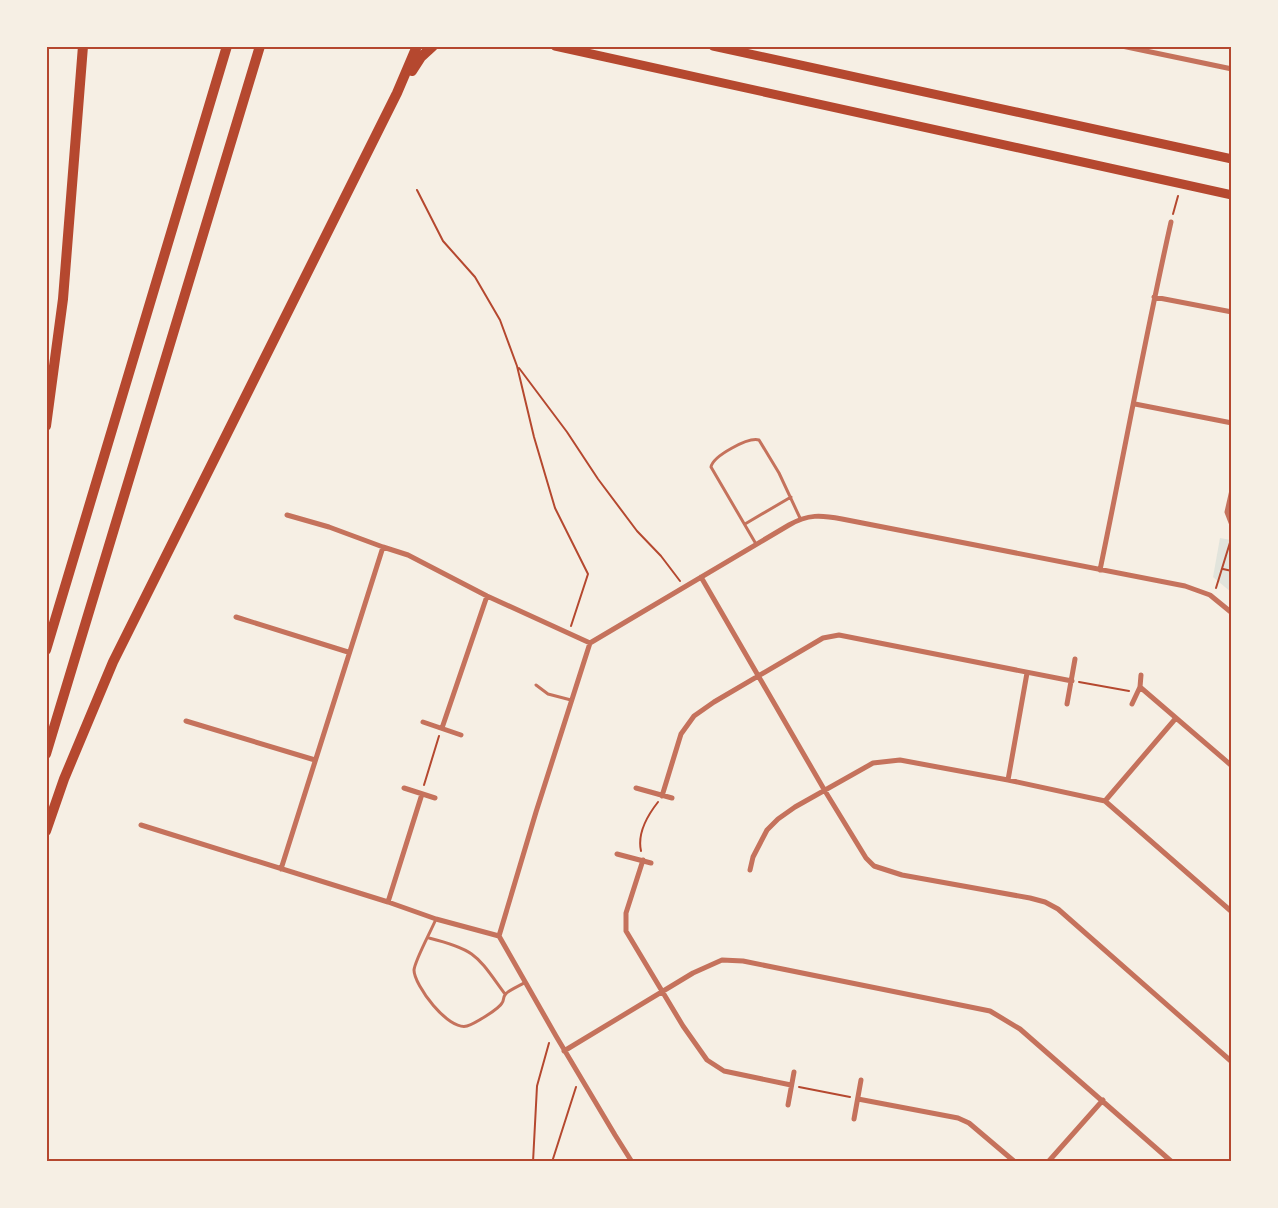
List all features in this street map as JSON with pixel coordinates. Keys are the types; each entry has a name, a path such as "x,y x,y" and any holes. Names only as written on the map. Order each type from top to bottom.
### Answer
{"highway":[{"path":"46,426 63,299 83,46"},
{"path":"46,650 226,46"},
{"path":"46,754 260,46"},
{"path":"46,831 64,779 113,662 398,93 417,46"},
{"path":"398,93 421,57 433,46"}],"main road":[{"path":"555,46 1232,195"},
{"path":"713,46 1232,159"}],"street":[{"path":"1122,46 1232,69"},
{"path":"1162,55 1164,46"},
{"path":"1100,570 1171,222"},
{"path":"1154,297 1232,312"},
{"path":"1135,404 1232,423"},
{"path":"1232,490 1227,512 1232,525"},
{"path":"287,515 408,555 487,596 590,643"},
{"path":"632,1161 524,983 499,936 590,643 800,518 821,515 1185,586 1210,595 1232,613"},
{"path":"282,869 348,652 383,547"},
{"path":"701,577 825,791 866,858 874,866 902,875 1030,898 1058,909 1232,1062"},
{"path":"442,728 487,596"},
{"path":"236,617 348,652"},
{"path":"662,796 681,734 694,716 823,638 839,635 1072,681"},
{"path":"1067,704 1075,659"},
{"path":"1008,780 1027,673"},
{"path":"1132,704 1139,689 1141,675"},
{"path":"1139,689 1232,766"},
{"path":"1105,801 1176,718"},
{"path":"186,721 315,760"},
{"path":"423,722 461,735"},
{"path":"750,870 753,857 767,830 777,819 873,763 888,760 912,762 1105,801 1232,912"},
{"path":"404,788 435,798"},
{"path":"636,788 672,798"},
{"path":"388,902 422,794"},
{"path":"141,825 436,919 499,936"},
{"path":"617,854 651,863"},
{"path":"643,860 626,913 626,931 700,1051 714,1066 724,1071 791,1085"},
{"path":"564,1050 712,963 732,959 825,976 996,1013 1020,1029 1172,1161"},
{"path":"788,1104 794,1072"},
{"path":"854,1119 861,1080"},
{"path":"858,1099 958,1118 969,1123 1015,1161"},
{"path":"1048,1161 1103,1100"}],"lane":[{"path":"756,544 711,467 711,463 716,458 749,439 759,440 791,497 800,518"},
{"path":"745,524 791,497"},
{"path":"536,685 548,694 571,700"},
{"path":"436,919 429,938 417,959 414,974 437,1011 444,1018 452,1023 468,1026 499,1007 505,994 524,983"},
{"path":"429,938 472,953 481,961 505,994"}],"path":[{"path":"417,190 443,241 475,277 500,320 517,366 534,437 555,508 588,573 569,633"},
{"path":"1174,208 1178,196"},
{"path":"517,366 637,531 662,556 684,587"},
{"path":"1210,595 1218,586 1232,536"},
{"path":"1222,568 1232,571"},
{"path":"1072,681 1139,689"},
{"path":"422,794 442,728"},
{"path":"643,860 638,841 648,815 662,796"},
{"path":"533,1161 537,1086 549,1042 556,1036"},
{"path":"552,1161 575,1088 582,1081"},
{"path":"791,1085 858,1099"}],"shaded area":[{"path":"1220,538 1231,540 1231,592 1213,577"}]}
